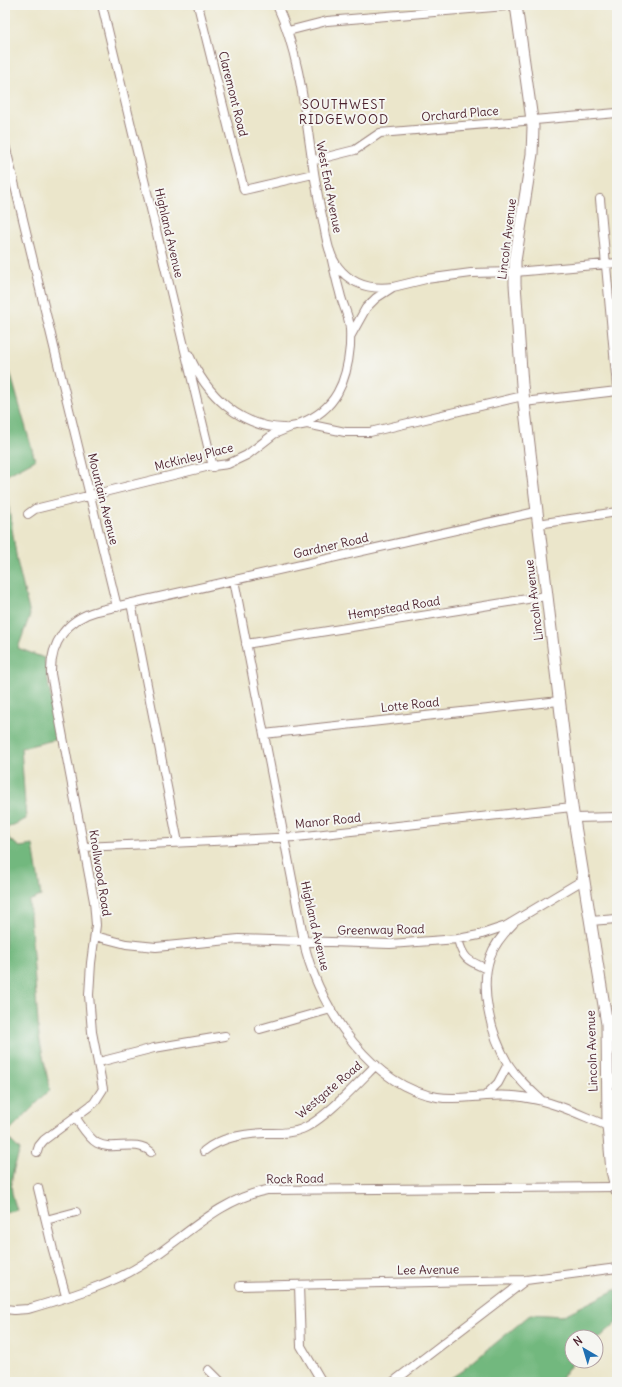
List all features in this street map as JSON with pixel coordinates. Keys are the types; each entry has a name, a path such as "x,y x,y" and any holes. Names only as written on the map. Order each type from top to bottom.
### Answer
{"main road":[{"name":"Lincoln Avenue","path":"517,5 532,120 532,154 517,245 515,272 523,399 572,807 607,1024 608,1126 612,1171 616,1189"}],"street":[{"name":"Highland Avenue","path":"102,5 213,467"},
{"name":"Claremont Road","path":"198,5 244,190 312,174"},
{"name":"West End Avenue","path":"277,5 288,31 297,62 312,174 330,251 338,266 356,283 373,288 392,287 450,276 617,263"},
{"path":"288,31 327,21 517,5"},
{"name":"Orchard Place","path":"310,161 355,150 380,133 617,113"},
{"name":"Mountain Avenue","path":"5,145 117,607"},
{"path":"600,200 617,386"},
{"path":"181,336 200,377 210,390 234,413 246,419 270,426 290,427 319,414 328,406 338,391 348,365 351,334 349,321 340,294 330,251"},
{"name":"West End Avenue","path":"351,334 366,308 376,298 392,287"},
{"name":"McKinley Place","path":"28,514 35,509 90,495 228,464 247,455 274,434 290,427 307,424 345,432 370,432 523,399 617,391"},
{"name":"Gardner Road","path":"131,603 536,512"},
{"path":"538,524 617,512"},
{"name":"Highland Avenue","path":"234,580 304,942 314,975 330,1009 356,1044 376,1065 394,1080 423,1094 453,1099 485,1096 515,1096 541,1100 608,1126"},
{"name":"Hempstead Road","path":"246,644 546,596"},
{"path":"117,607 131,603 178,843"},
{"name":"Knollwood Road","path":"37,1152 39,1146 44,1140 94,1103 102,1092 103,1086 92,1032 89,994 96,925 94,901 55,698 51,674 52,660 59,637 70,624 88,614 117,607"},
{"name":"Lotte Road","path":"264,734 559,701"},
{"name":"Manor Road","path":"84,847 284,838 572,807"},
{"path":"574,818 617,817"},
{"name":"Greenway Road","path":"95,936 126,944 156,947 239,939 390,944 458,939 492,931 520,918 583,880"},
{"path":"520,918 497,944 490,956 487,969 486,989 490,1015 498,1043 508,1064 527,1088 541,1100"},
{"path":"590,921 617,919"},
{"path":"458,939 462,953 468,960 487,969"},
{"path":"260,1029 330,1009"},
{"path":"99,1062 154,1048 225,1036"},
{"path":"485,1096 498,1083 508,1064"},
{"name":"Westgate Road","path":"204,1151 218,1141 233,1137 291,1132 302,1129 334,1105 376,1065"},
{"path":"607,1073 617,1085"},
{"path":"75,1117 96,1143 105,1145 137,1145 147,1148 151,1152"},
{"path":"38,1188 66,1296"},
{"name":"Rock Road","path":"5,1309 28,1309 114,1279 140,1266 231,1202 252,1193 268,1190 616,1189"},
{"path":"46,1220 76,1212"},
{"name":"Lee Avenue","path":"240,1286 526,1280 617,1268"},
{"path":"393,1382 526,1280"},
{"path":"299,1285 301,1346 322,1382"},
{"path":"209,1370 221,1382"}],"green space":[{"path":"5,366 10,372 35,460 5,476"},
{"path":"5,483 17,561 30,615 18,648 44,658 58,739 21,748 26,819 7,828 9,839 20,847 33,845 41,896 29,901 39,1037 50,1090 5,1135"},
{"path":"5,1135 20,1150 13,1173 11,1186 17,1210 5,1213"},
{"path":"617,1289 617,1322 604,1334 604,1329 564,1329 564,1369 568,1369 559,1382 445,1382 463,1370 531,1314 562,1316"}],"district":[{"name":"SOUTHWEST RIDGEWOOD","path":"344,112"}]}
